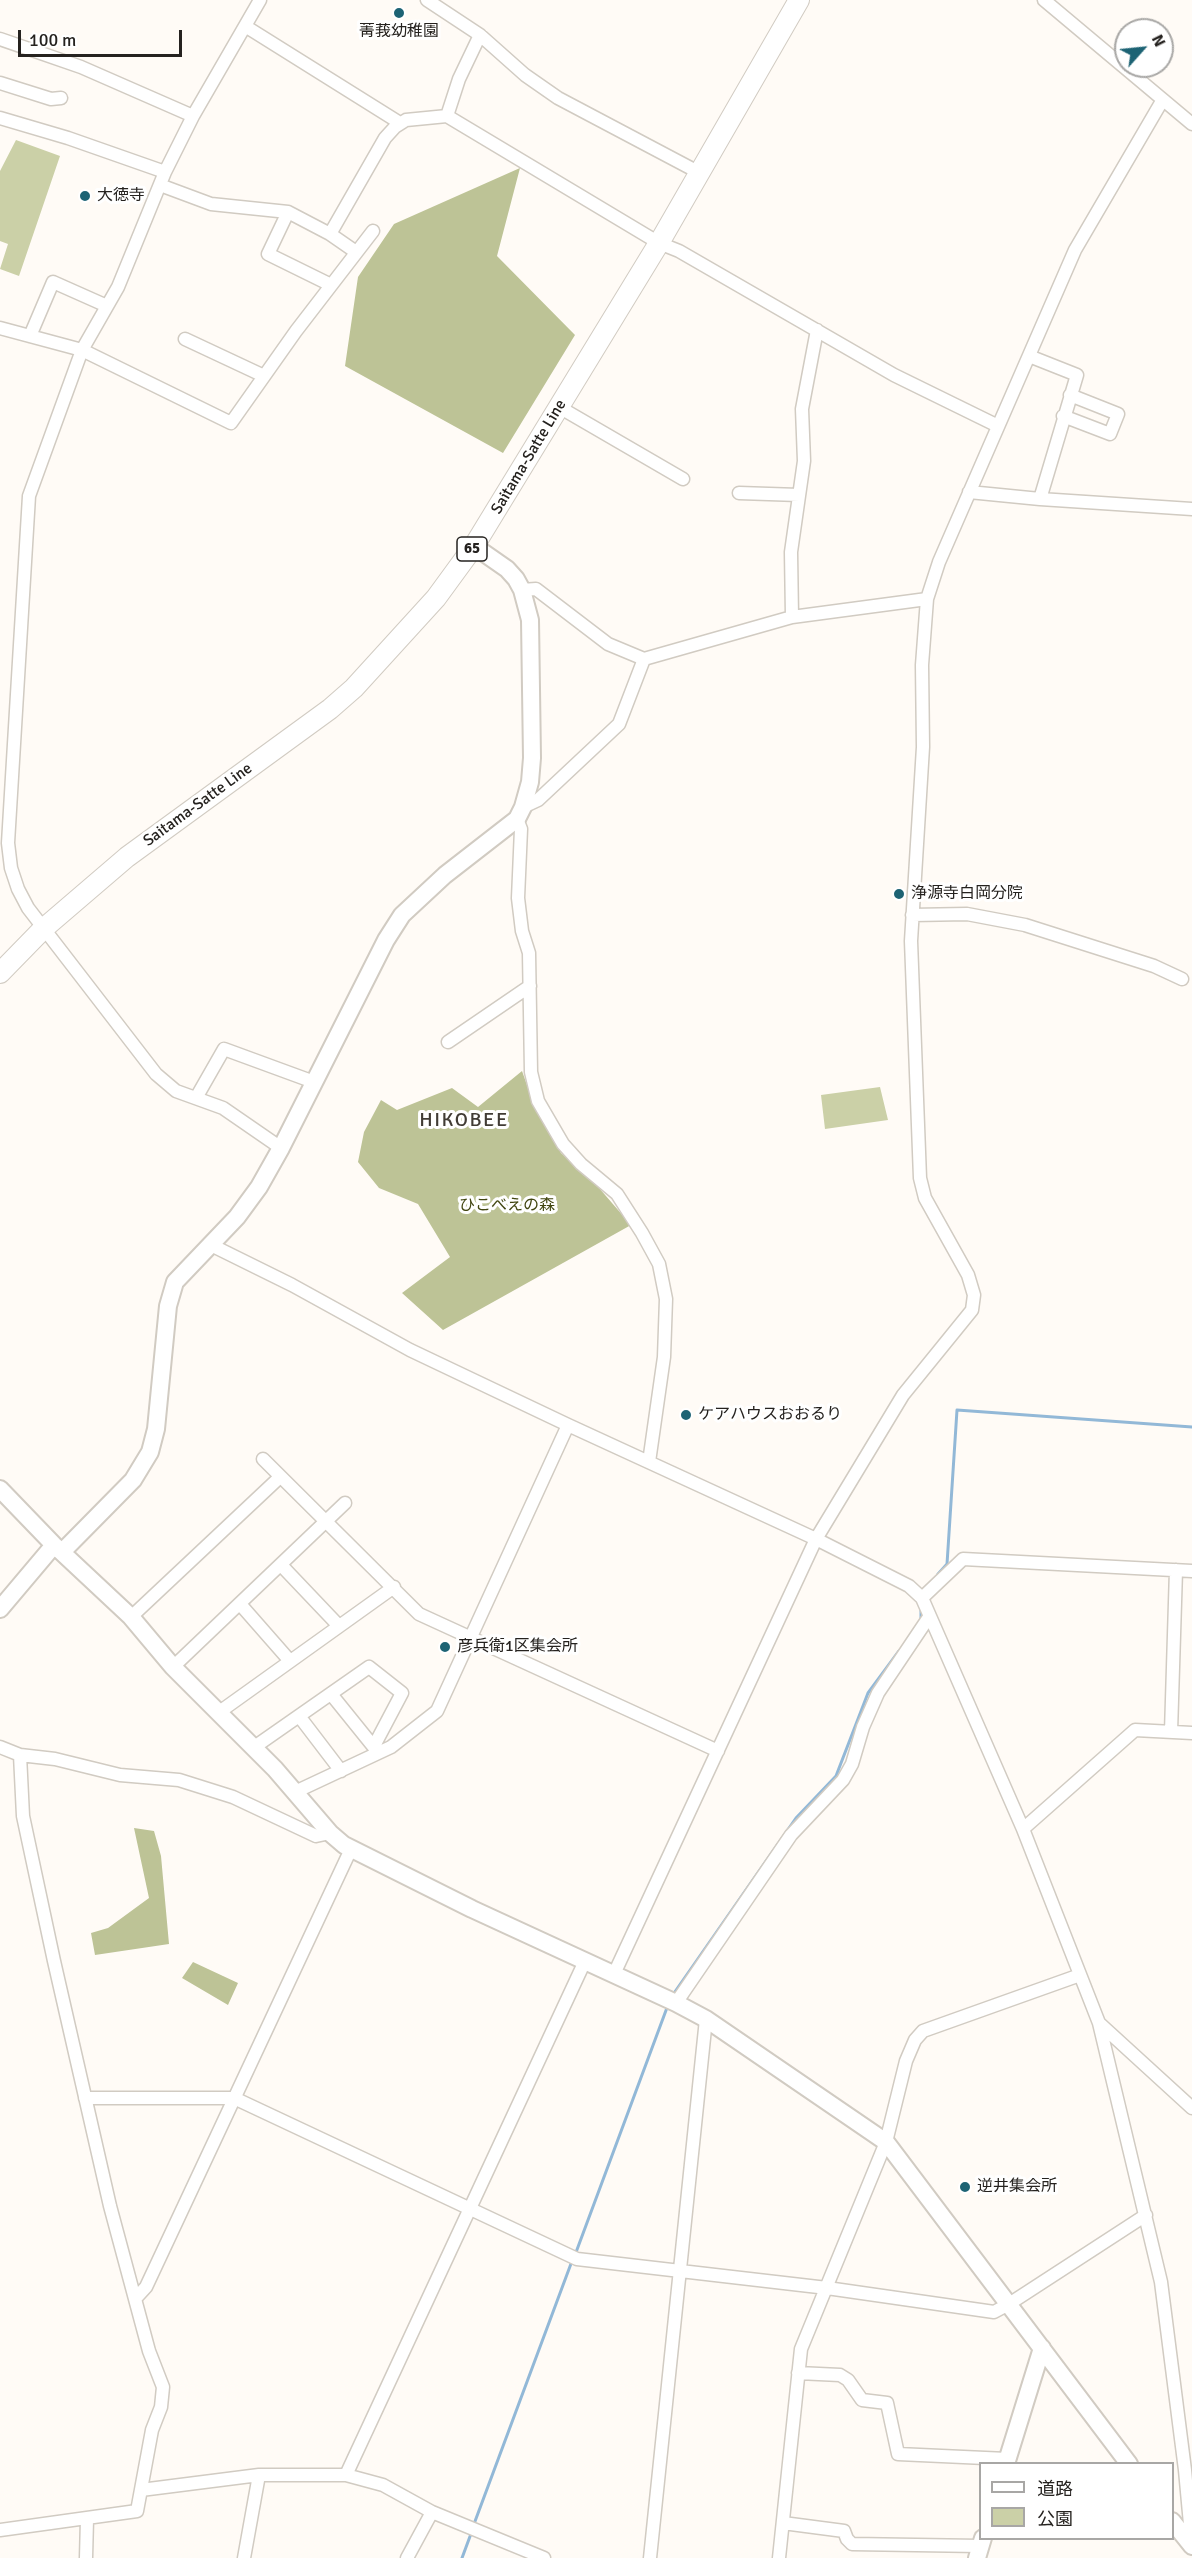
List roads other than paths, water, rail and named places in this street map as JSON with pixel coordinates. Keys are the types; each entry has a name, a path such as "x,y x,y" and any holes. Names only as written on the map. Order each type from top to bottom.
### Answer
{"main road":[{"name":"Saitama-Satte Line","path":"0,973 43,929 127,857 292,737 354,688 436,598 474,546 659,243 799,0"}],"street":[{"path":"260,0 193,116 165,172 118,287 82,350 29,496 8,843 11,868 18,889 43,929 156,1074 176,1091 223,1108 281,1148"},
{"path":"427,0 480,35 525,75 558,98 698,172"},
{"path":"1044,0 1192,124"},
{"path":"244,26 400,123"},
{"path":"447,116 459,79 480,35"},
{"path":"0,39 81,67 193,116"},
{"path":"0,83 51,99 61,98"},
{"path":"614,1974 816,1539 903,1395 972,1310 974,1295 968,1275 925,1198 920,1178 911,953 922,747 922,665 927,599 939,562 1075,250 1162,101"},
{"path":"330,234 385,138 406,120 447,116 659,243 680,251 894,375 998,426"},
{"path":"0,118 68,138 165,172"},
{"path":"160,185 211,204 288,213 330,234 356,252"},
{"path":"288,213 268,254 331,285"},
{"path":"0,328 82,350 231,423 373,231"},
{"path":"30,336 53,282 107,306"},
{"path":"792,617 791,552 804,461 802,409 817,330"},
{"path":"185,339 264,376"},
{"path":"1029,356 1077,375 1040,500"},
{"path":"1064,416 1110,434 1118,414 1070,395"},
{"path":"559,406 683,478"},
{"path":"969,492 1040,500 1192,509"},
{"path":"739,493 799,495"},
{"path":"474,546 507,569 522,590 530,620 532,758 530,782 520,813 518,898 522,931 529,953 531,1072 538,1101 563,1144 581,1164 616,1194 642,1233 659,1264 666,1299 664,1358 649,1462"},
{"path":"522,590 536,589 608,644 645,659 792,617 927,599"},
{"path":"0,1610 58,1548 133,1480 150,1452 156,1429 158,1389 168,1306 175,1282 237,1217 259,1187 386,940 402,915 445,875 538,800 619,724 645,659"},
{"path":"912,915 967,914 1025,925 1154,966 1182,979"},
{"path":"448,1042 530,986"},
{"path":"196,1098 224,1049 314,1082"},
{"path":"209,1244 292,1285 410,1350 816,1539 909,1586 922,1598 1023,1829 1099,2023 1161,2282 1189,2466 1192,2546"},
{"path":"295,1792 341,1771 376,1749 391,1747 437,1711 568,1425"},
{"path":"262,1459 419,1614 718,1751"},
{"path":"131,1617 280,1477"},
{"path":"0,1489 131,1617 173,1667 295,1792 330,1833 351,1849 472,1910 614,1974 706,2019 886,2142 1128,2462"},
{"path":"173,1667 345,1503"},
{"path":"922,1598 963,1559 1192,1571"},
{"path":"281,1565 339,1626"},
{"path":"1171,1732 1176,1570"},
{"path":"218,1713 394,1587"},
{"path":"240,1604 290,1661"},
{"path":"676,2003 791,1835 843,1780 852,1764 863,1727 878,1693 929,1617"},
{"path":"253,1748 369,1667 402,1693 376,1749"},
{"path":"331,1694 376,1749"},
{"path":"299,1716 341,1771"},
{"path":"1023,1829 1135,1730 1192,1733"},
{"path":"0,1747 20,1755 55,1759 120,1775 178,1780 233,1797 315,1836 330,1833"},
{"path":"0,2530 137,2511 152,2430 161,2407 163,2387 148,2351 85,2098 22,1816 20,1755"},
{"path":"135,2299 146,2287 351,1849"},
{"path":"346,2475 585,1961"},
{"path":"779,2558 801,2349 886,2142 906,2061 915,2040 923,2031 1080,1975"},
{"path":"650,2558 706,2019"},
{"path":"1099,2023 1192,2108"},
{"path":"85,2098 234,2098 577,2259 827,2288 994,2312 1146,2215"},
{"path":"798,2373 840,2376 848,2380 862,2400 887,2403 898,2454 1006,2461 1042,2348"},
{"path":"141,2490 259,2475 346,2475 383,2485 432,2512 544,2558"},
{"path":"244,2558 259,2475"},
{"path":"406,2558 432,2512"},
{"path":"86,2558 87,2519"},
{"path":"1174,2522 1192,2546"},
{"path":"783,2523 844,2531 852,2544 980,2548"}],"waterway":[{"path":"938,1574 947,1564 957,1410 1192,1427"},
{"path":"921,1607 921,1622"},
{"path":"672,1996 796,1818 836,1776 868,1693 899,1651"},
{"path":"575,2255 668,2005"},
{"path":"474,2524 572,2261"},
{"path":"462,2558 472,2531"}],"place":[{"name":"菁莪幼稚園","path":"399,13"},
{"name":"大徳寺","path":"85,196"},
{"name":"浄源寺白岡分院","path":"899,894"},
{"name":"ケアハウスおおるり","path":"686,1415"},
{"name":"彦兵衛1区集会所","path":"445,1647"},
{"name":"逆井集会所","path":"965,2187"}],"district":[{"name":"HIKOBEE","path":"464,1121"}],"park label":[{"name":"ひこべえの森","path":"507,1206"}]}
